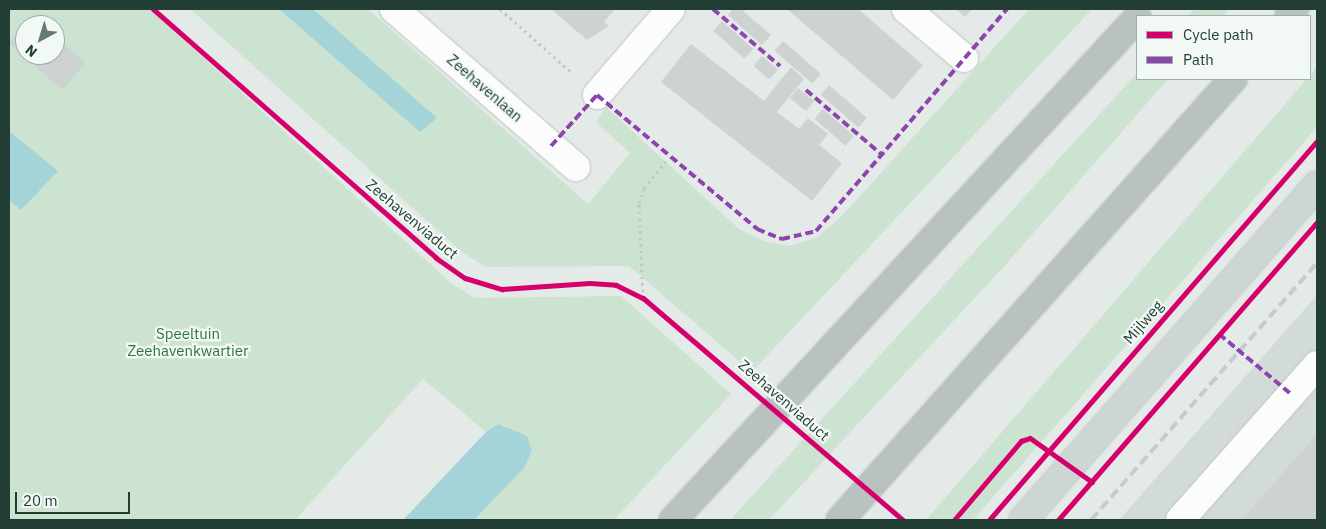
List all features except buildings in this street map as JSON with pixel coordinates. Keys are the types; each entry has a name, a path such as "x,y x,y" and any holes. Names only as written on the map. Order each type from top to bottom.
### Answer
{"highway":[{"path":"673,520 1136,19"},
{"path":"840,520 1232,80"}],"main road":[{"path":"1023,520 1317,185"}],"street":[{"name":"Zeehavenlaan","path":"394,9 576,167"},
{"path":"597,95 671,9"},
{"path":"906,9 964,58"},
{"path":"1180,520 1317,365"}],"path":[{"path":"500,9 597,95"},
{"path":"643,298 639,203 644,188 670,157"},
{"path":"634,294 650,303"}],"shaded area":[{"path":"1317,295 1317,520 1119,520"}],"green space":[{"name":"Speeltuin Zeehavenkwartier","path":"9,9 150,9 451,283 475,298 621,296 731,394 614,520 474,520 524,468 532,451 527,436 500,424 486,432 423,379 295,520 9,520"},
{"path":"190,9 368,9 588,204 630,153 596,122 606,107 739,229 764,241 791,246 818,237 841,217 1029,9 1092,9 752,372 629,266 486,267 463,253"},
{"path":"1195,9 1230,9 1224,15 1189,15"},
{"path":"1317,67 1317,127 973,520 926,520 1306,80 1311,80 1311,74"},
{"path":"1136,74 1136,80 1167,80 1009,261 769,520 730,520"}],"water":[{"path":"279,9 313,9 437,118 420,132"},
{"path":"9,131 58,171 21,210 9,200"},
{"path":"499,424 527,436 532,451 524,468 474,520 403,520 486,432"}],"railway":[{"path":"1091,520 1317,263"}],"marked path":[{"path":"713,9 780,66"},
{"path":"551,146 597,95 757,229 782,239 816,231 1007,9"},
{"path":"806,90 881,154"},
{"path":"1219,334 1291,394"}],"cycle path":[{"name":"Zeehavenviaduct","path":"153,9 436,258 465,278 502,289 590,283 616,285 643,298 903,520"},
{"name":"Mijlweg","path":"989,520 1317,141"},
{"path":"1058,520 1317,222"},
{"path":"954,520 1021,441 1030,438 1092,482"}]}
